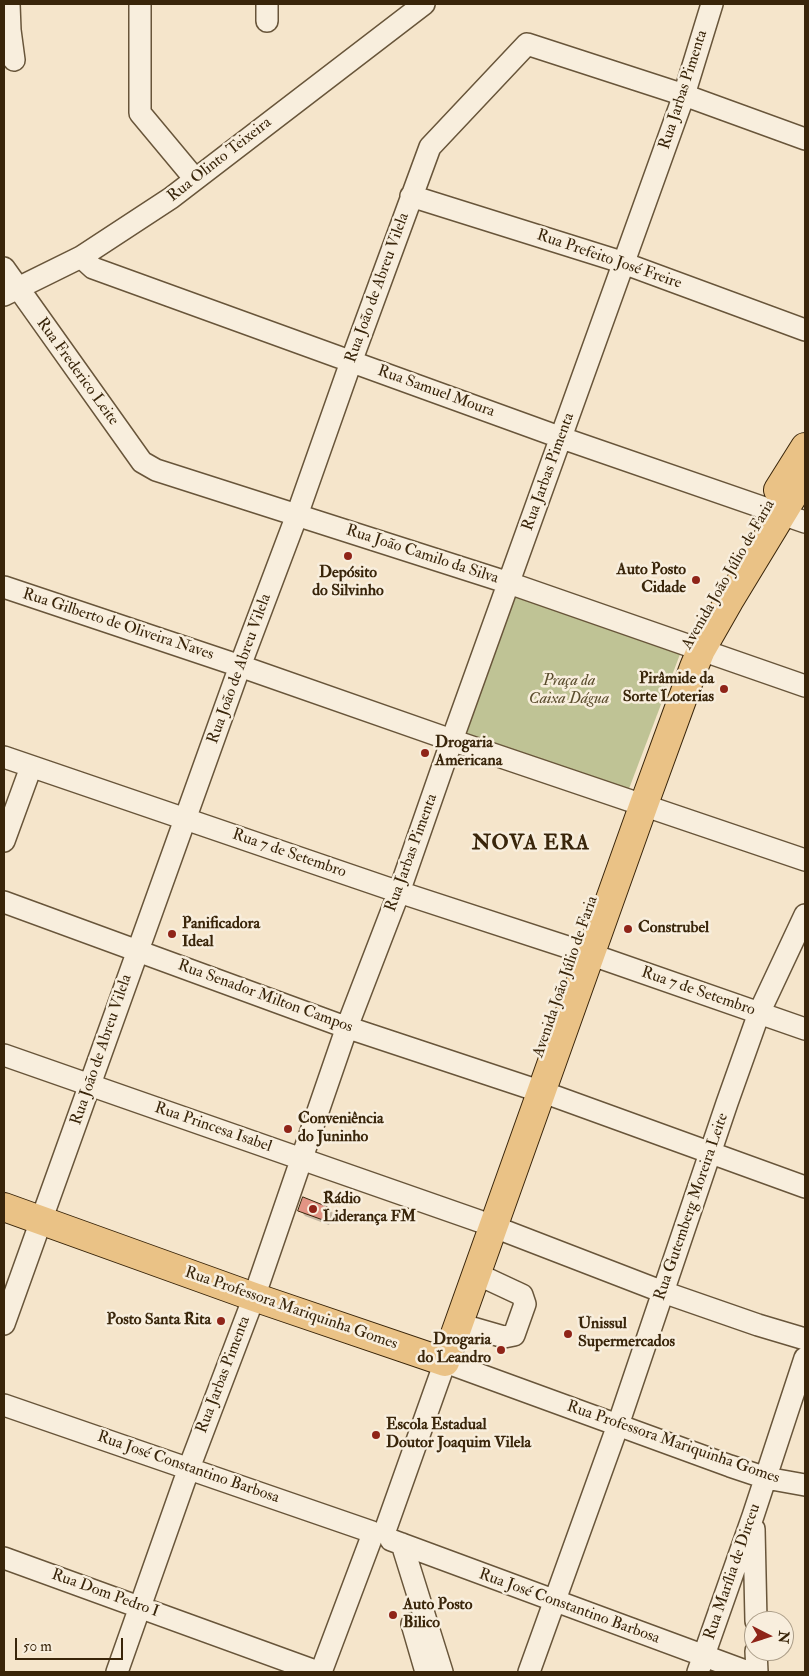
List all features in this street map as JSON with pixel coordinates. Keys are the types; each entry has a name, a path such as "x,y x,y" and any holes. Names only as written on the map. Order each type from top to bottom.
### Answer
{"main road":[{"name":"Avenida João Júlio de Faria","path":"784,515 805,447"},
{"name":"Avenida João Júlio de Faria","path":"438,1359 694,648 723,597 784,515 805,476"},
{"name":"Rua Professora Mariquinha Gomes","path":"4,1207 254,1297 438,1359"},
{"name":"Avenida João Júlio de Faria","path":"438,1359 459,1324 477,1274 486,1224"}],"street":[{"path":"9,4 7,32 14,60"},
{"path":"140,4 140,113 195,179"},
{"name":"Rua Olinto Teixeira","path":"11,291 81,257 152,211 424,4"},
{"name":"Rua Jarbas Pimenta","path":"117,1672 189,1468 254,1297 347,1027 399,892 684,96 712,4"},
{"name":"Rua João de Abreu Vilela","path":"4,1324 240,666 297,515 350,362 430,147 527,44 684,96"},
{"path":"684,96 805,139"},
{"name":"Rua Prefeito José Freire","path":"412,196 624,264 805,330"},
{"name":"Rua Samuel Moura","path":"81,257 93,268 562,438 784,515"},
{"name":"Rua Frederico Leite","path":"4,268 11,291 142,462 156,470"},
{"name":"Rua João Camilo da Silva","path":"156,470 509,583 805,686"},
{"name":"Rua Gilberto de Oliveira Naves","path":"4,587 805,860"},
{"name":"Rua 7 de Setembro","path":"4,757 399,892 583,952 805,1029"},
{"path":"4,841 31,767"},
{"name":"Rua Senador Milton Campos","path":"4,902 347,1027 534,1090 805,1187"},
{"name":"Rua Gutemberg Moreira Leite","path":"528,1672 618,1425 759,1013 805,915"},
{"name":"Rua Princesa Isabel","path":"4,1055 486,1224 663,1292 805,1339"},
{"path":"459,1324 504,1337 514,1335 525,1304 522,1295 477,1274"},
{"name":"Rua Marília de Dirceu","path":"701,1665 766,1478 805,1358"},
{"name":"Rua Professora Mariquinha Gomes","path":"438,1359 720,1463 766,1478 805,1486"},
{"name":"Avenida João Júlio de Faria","path":"320,1672 351,1612 383,1538 438,1359"},
{"name":"Rua José Constantino Barbosa","path":"4,1405 189,1468 555,1600 701,1665 748,1672"},
{"path":"753,1516 756,1611"},
{"path":"383,1538 442,1672"},
{"name":"Rua Dom Pedro I","path":"4,1558 320,1672"},
{"name":"Avenida João Júlio de Faria","path":"336,1672 351,1612"},
{"path":"418,1621 426,1672"}],"green space":[{"name":"Praça da Caixa Dágua","path":"512,590 682,649 627,794 457,733"}],"building":[{"name":"Rádio Liderança FM","path":"303,1197 328,1207 323,1220 298,1211"}],"place":[{"name":"Depósito do Silvinho","path":"348,556"},
{"name":"Auto Posto Cidade","path":"696,580"},
{"name":"Pirâmide da Sorte Loterias","path":"724,689"},
{"name":"Drogaria Americana","path":"425,753"},
{"name":"Construbel","path":"628,929"},
{"name":"Panificadora Ideal","path":"172,934"},
{"name":"Conveniência do Juninho","path":"288,1129"},
{"name":"Rádio Liderança FM","path":"313,1209"},
{"name":"Posto Santa Rita","path":"221,1321"},
{"name":"Unissul Supermercados","path":"568,1334"},
{"name":"Drogaria do Leandro","path":"501,1350"},
{"name":"Escola Estadual Doutor Joaquim Vilela","path":"376,1435"},
{"name":"Auto Posto Bilico","path":"393,1615"}],"district":[{"name":"NOVA ERA","path":"531,844"}]}
